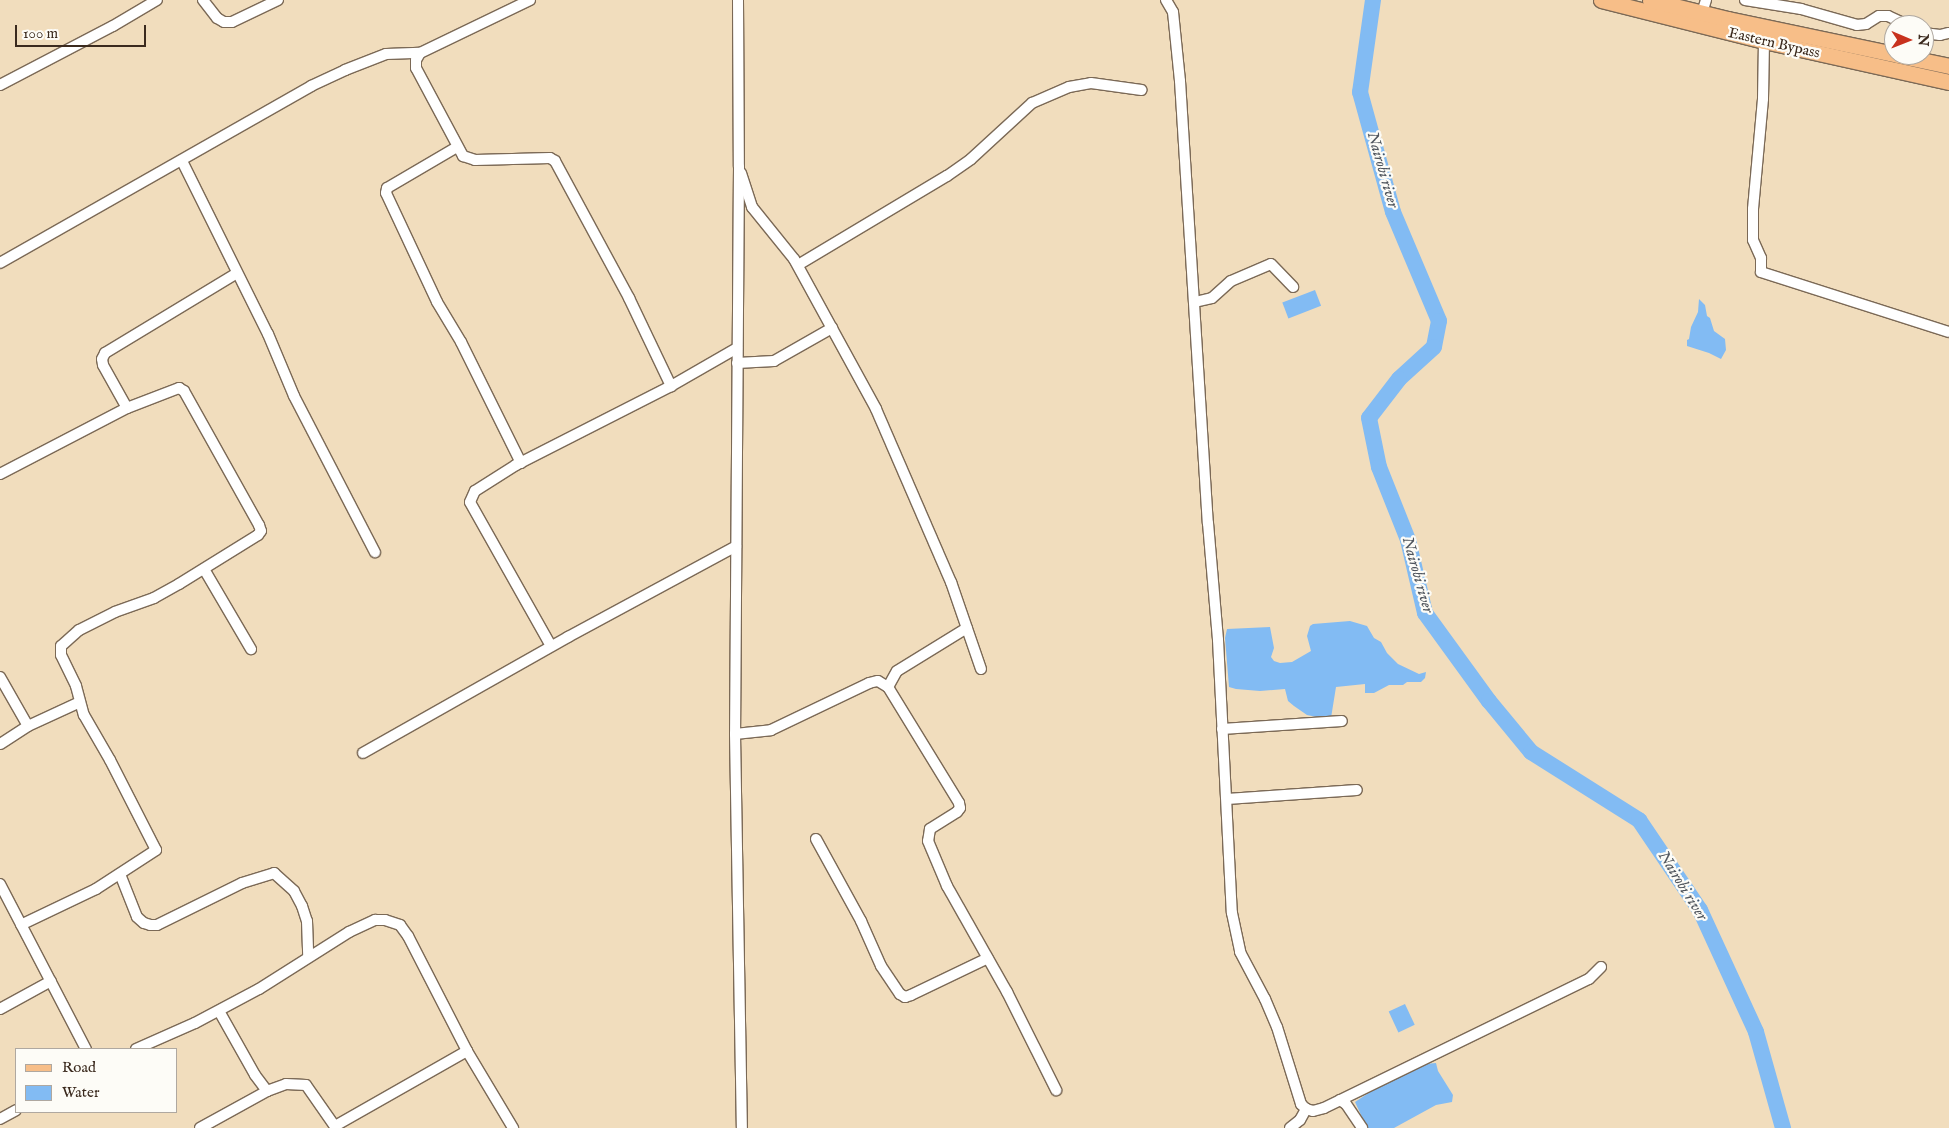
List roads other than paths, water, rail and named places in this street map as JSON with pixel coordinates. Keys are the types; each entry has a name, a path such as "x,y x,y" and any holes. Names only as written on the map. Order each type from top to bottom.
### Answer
{"main road":[{"name":"Eastern Bypass","path":"1601,0 1764,41 1949,82"},
{"name":"Eastern Bypass","path":"1650,0 1704,6 1884,52"},
{"name":"Eastern Bypass","path":"1934,63 1949,66"}],"street":[{"path":"0,86 113,26 157,0"},
{"path":"203,0 217,18 224,22 232,22 278,0"},
{"path":"0,263 311,86 386,54 420,53 530,0"},
{"path":"738,0 739,167 735,734 742,1128"},
{"path":"1166,0 1173,12 1176,31 1208,523 1218,640 1234,931 1240,952 1265,999 1277,1027 1293,1083 1306,1109 1313,1111 1340,1100 1589,979 1601,967"},
{"path":"1745,0 1801,9 1857,25 1866,24 1879,16 1884,16"},
{"path":"1934,35 1949,33"},
{"path":"1764,41 1763,99 1753,209 1753,240 1761,258 1761,272 1949,332"},
{"path":"420,53 416,60 416,68 463,156 474,160 550,158 555,161 629,298 671,386"},
{"path":"798,265 874,217 948,176 983,149 1032,103 1069,86 1091,83 1142,90"},
{"path":"457,147 388,188 386,193 437,302 461,342 521,463"},
{"path":"182,161 268,334 294,396 374,552"},
{"path":"739,167 752,206 786,246 798,265 876,409 951,582 981,669"},
{"path":"1195,302 1212,298 1231,281 1271,264 1275,266 1292,287"},
{"path":"127,408 103,365 102,359 105,353 237,273"},
{"path":"737,363 774,361 832,328"},
{"path":"551,646 470,502 475,491 521,463 671,386 737,348"},
{"path":"0,474 127,408 174,388 179,388 184,391 259,525 260,531 258,536 154,598 115,612 79,630 61,646 61,655 76,686 84,715 110,760 156,850 96,889 22,925"},
{"path":"364,753 551,646 736,546"},
{"path":"204,569 251,649"},
{"path":"888,686 897,671 967,628"},
{"path":"0,677 28,726"},
{"path":"735,734 771,730 870,683 878,681 888,686 959,803 960,808 957,812 930,829 928,841 947,886 988,958 1056,1090"},
{"path":"0,744 28,726 80,702"},
{"path":"1222,729 1342,721"},
{"path":"1226,799 1356,790"},
{"path":"816,839 861,921 881,966 900,994 905,997 911,995 988,958"},
{"path":"120,874 138,917 144,923 150,925 157,924 242,883 274,873 294,891 302,906 307,922 306,945 308,957"},
{"path":"0,884 85,1048"},
{"path":"138,1048 219,1011 349,932 375,920 385,920 400,925 408,936 467,1051 513,1128"},
{"path":"0,1010 51,981"},
{"path":"219,1011 255,1075 267,1091"},
{"path":"200,1128 267,1091 286,1084 306,1085 335,1127 467,1051"},
{"path":"1340,1100 1346,1104 1362,1128"},
{"path":"1290,1128 1300,1120 1306,1109"},
{"path":"0,1119 15,1111"}],"water":[{"path":"1315,290 1321,306 1288,318 1282,303"},
{"path":"1699,299 1705,305 1707,316 1710,318 1714,331 1725,339 1726,350 1721,359 1687,346 1691,327 1698,312"},
{"path":"1350,621 1367,626 1374,638 1381,642 1387,653 1398,664 1419,674 1426,672 1425,678 1421,682 1389,685 1374,693 1365,693 1365,684 1336,687 1331,718 1326,719 1307,715 1294,706 1288,701 1285,689 1260,691 1229,687 1225,638 1227,629 1270,627 1274,648 1271,657 1274,661 1280,663 1292,662 1311,651 1307,636 1310,626 1313,624"},
{"path":"1405,1004 1415,1025 1398,1032 1389,1012"},
{"path":"1436,1063 1438,1071 1453,1095 1452,1102 1436,1105 1394,1128 1367,1128 1355,1102 1382,1084 1425,1064"}],"waterway":[{"name":"Nairobi river","path":"1373,0 1360,92 1393,212 1439,321 1434,347 1399,379 1369,418 1379,467 1408,540 1425,613 1489,701 1531,752 1639,820 1700,910 1756,1032 1783,1128"}]}
